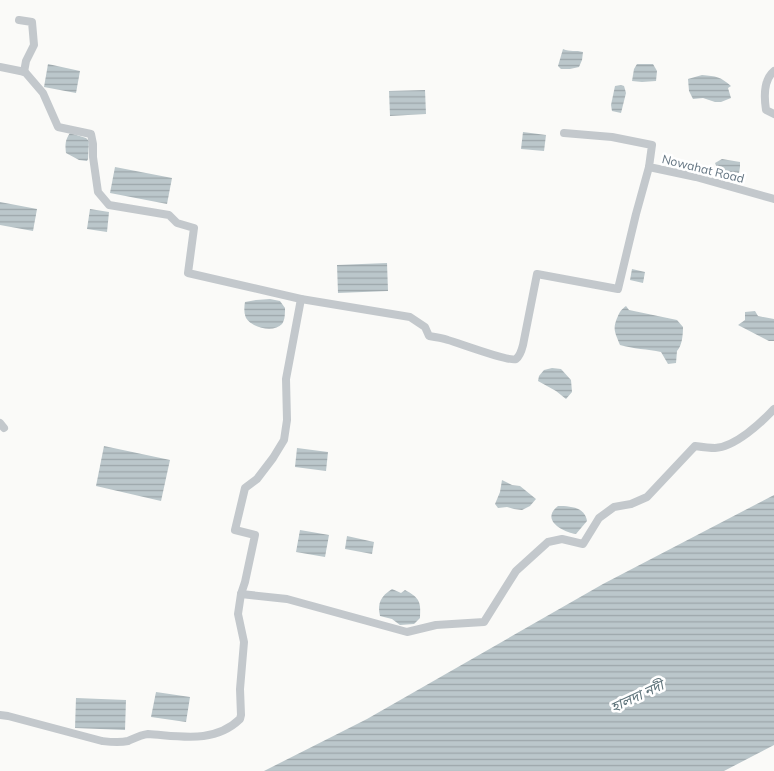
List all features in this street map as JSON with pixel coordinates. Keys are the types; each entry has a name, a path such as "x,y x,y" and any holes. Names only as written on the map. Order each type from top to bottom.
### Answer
{"street":[{"path":"19,20 32,22 34,44 26,61 24,72"},
{"path":"0,67 24,72 43,94 58,127 90,134 93,144 98,192 110,205 170,215 177,223 194,228 188,273 301,299 410,317 425,326 430,336 447,339 514,359 519,355 523,345 537,274 618,289 649,167"},
{"path":"774,71 770,74 763,94 766,110 774,114"},
{"name":"Nowahat Road","path":"564,133 612,137 652,145 649,167 696,177 774,199"},
{"path":"0,716 8,716 116,743 148,734 196,738 209,736 220,733 240,719 240,689 244,642 238,614 255,535 236,530 246,488 258,479 284,440 288,420 286,379 301,299"},
{"path":"241,594 287,599 407,632 436,625 484,622 516,571 548,542 562,539 583,544 598,518 614,507 631,504 648,497 695,446 715,448 727,446 763,421 774,409"}],"water":[{"path":"563,49 583,52 579,67 561,69 558,66"},
{"path":"48,64 80,71 76,93 44,87"},
{"path":"637,64 653,64 657,71 656,81 632,81"},
{"path":"702,75 721,79 731,86 728,88 731,98 721,102 703,98 693,99 689,91 688,79"},
{"path":"615,86 624,86 626,93 621,113 612,111 611,105"},
{"path":"425,90 426,114 390,116 389,91"},
{"path":"523,132 546,135 544,151 521,149"},
{"path":"70,133 86,138 89,141 87,161 79,160 66,153 67,138"},
{"path":"722,159 740,162 739,173 728,173 719,170 715,163"},
{"path":"115,167 172,178 167,204 110,193"},
{"path":"0,202 37,209 33,231 0,225"},
{"path":"90,209 109,212 107,232 87,229"},
{"path":"387,263 388,291 338,293 337,265"},
{"path":"632,269 645,272 643,283 630,280"},
{"path":"270,299 280,301 285,308 282,324 274,328 263,328 258,327 246,318 245,302"},
{"path":"626,306 629,310 677,320 683,327 683,330 681,343 677,351 676,363 668,364 661,352 620,345 615,324 622,309"},
{"path":"755,311 758,316 774,319 774,341 769,341 738,325 745,320 745,312"},
{"path":"552,368 561,369 571,380 572,392 566,399 538,381 539,376 544,370"},
{"path":"104,446 170,460 161,501 96,486"},
{"path":"297,448 328,452 326,471 295,467"},
{"path":"502,480 512,485 520,486 536,499 530,506 522,510 507,507 498,508 495,504"},
{"name":"হালদা নদী","path":"774,495 774,745 724,771 264,771 367,719 603,584"},
{"path":"558,506 576,508 586,516 587,521 576,534 565,531 552,520 553,511"},
{"path":"300,530 329,535 325,557 296,552"},
{"path":"347,536 374,542 372,554 345,549"},
{"path":"392,589 401,593 405,590 417,598 420,618 414,624 400,625 392,619 380,616 379,607 381,600"},
{"path":"156,692 190,697 186,722 151,717"},
{"path":"76,698 126,700 125,730 75,728"}]}
